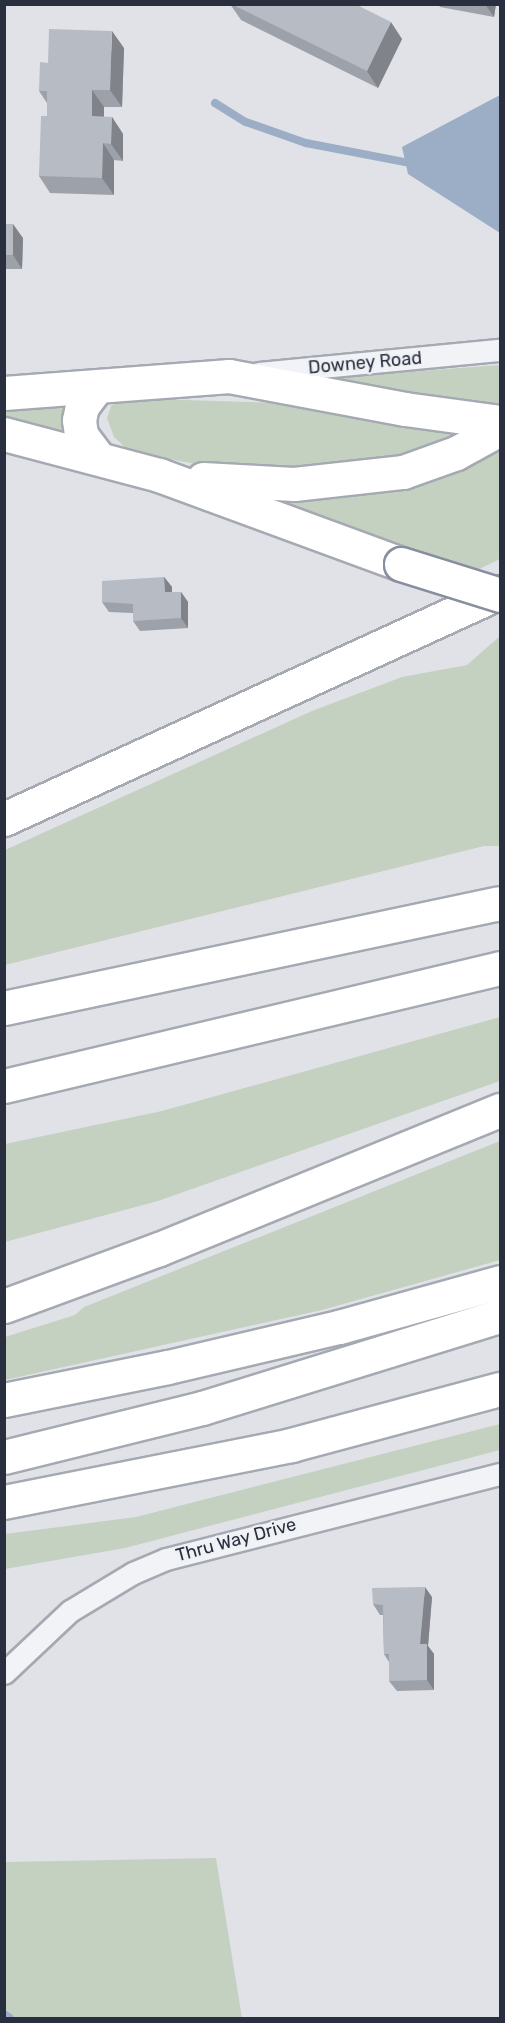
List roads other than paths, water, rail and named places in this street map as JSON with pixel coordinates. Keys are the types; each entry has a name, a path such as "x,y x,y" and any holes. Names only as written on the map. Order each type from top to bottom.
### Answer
{"highway":[{"path":"4,393 95,389 230,376 405,409 501,422"},
{"path":"95,389 82,406 79,420 81,435 96,456"},
{"path":"159,475 256,483 350,479 403,472 456,453 501,429"},
{"path":"4,434 96,456 159,475 401,564 501,594"},
{"path":"4,819 501,594"},
{"path":"4,1008 501,903"},
{"path":"4,1086 501,968"},
{"path":"4,1306 159,1249 501,1110"},
{"path":"4,1400 168,1367 339,1327 501,1282"},
{"path":"4,1457 213,1405 501,1316"},
{"path":"4,1502 291,1445 501,1389"}],"street":[{"name":"Downey Road","path":"230,376 501,350"},
{"name":"Thru Way Drive","path":"4,1673 70,1611 133,1573 166,1559 501,1474"}],"water":[{"path":"500,95 500,233 408,174 402,147"}],"waterway":[{"path":"215,103 246,122 306,143 405,162"},
{"path":"4,2014 10,2018"}]}
